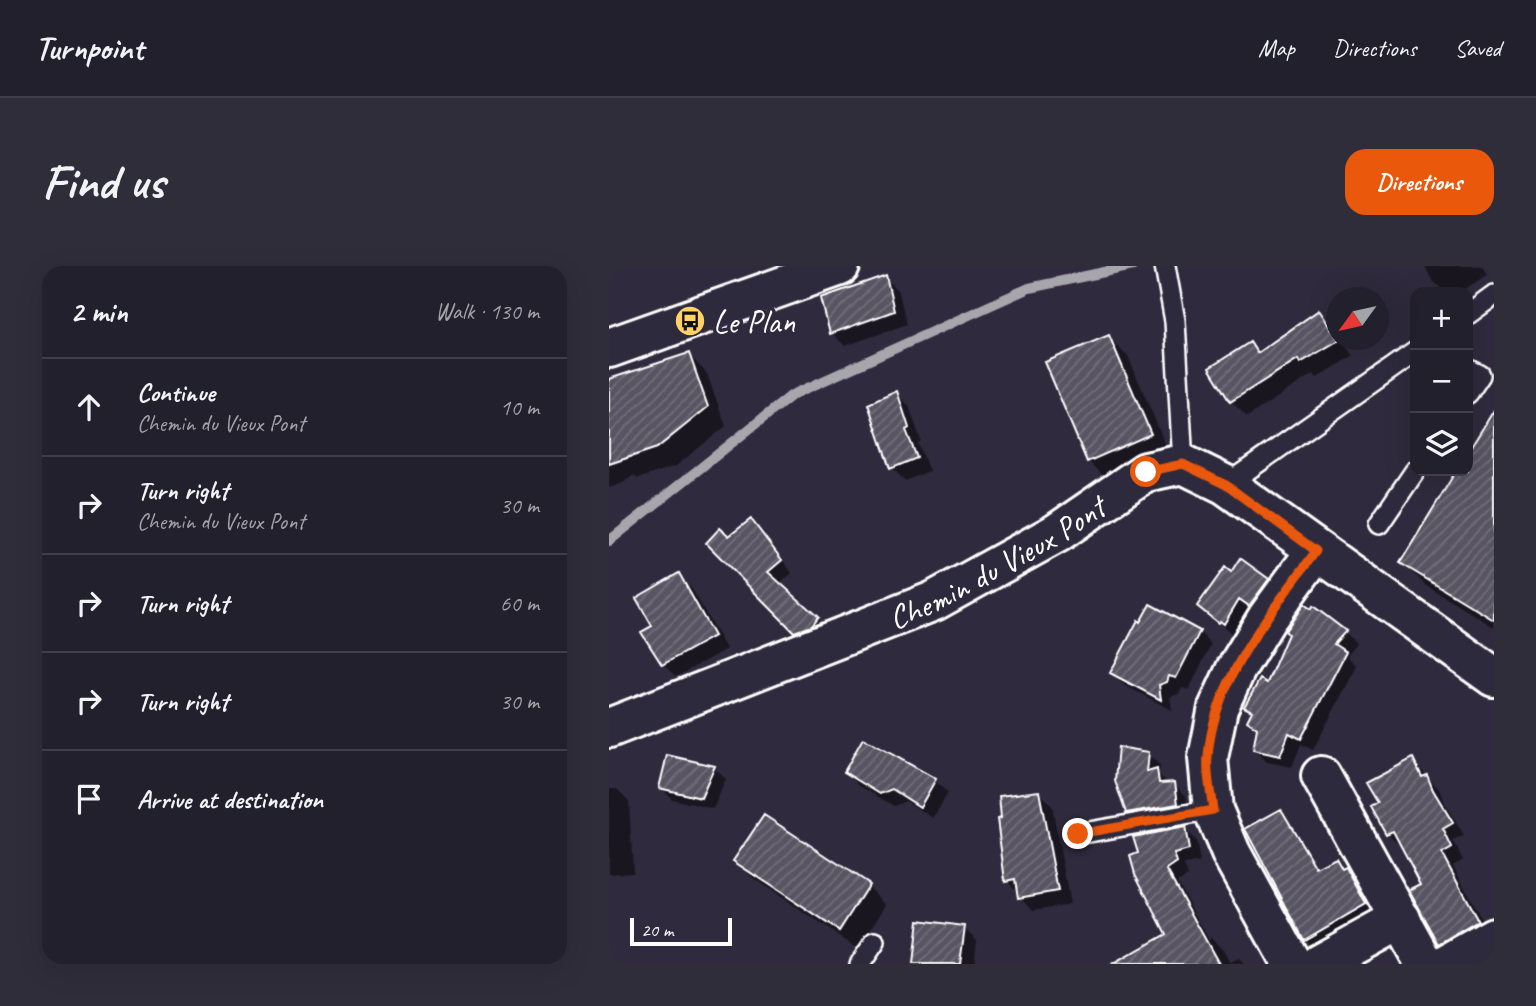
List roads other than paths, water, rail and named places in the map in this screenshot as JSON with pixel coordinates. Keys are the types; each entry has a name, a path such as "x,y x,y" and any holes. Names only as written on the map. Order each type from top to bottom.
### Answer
{"street":[{"path":"609,348 840,266"},
{"path":"1183,464 1226,485 1494,677"},
{"name":"Chemin du Vieux Pont","path":"609,728 934,601 1057,533 1146,472 1183,464"},
{"path":"1292,964 1231,853 1213,810 1207,758 1218,708 1236,669 1261,628 1316,551"},
{"path":"1321,776 1425,964"},
{"path":"1319,964 1401,919"},
{"path":"1447,964 1494,937"}],"lane":[{"path":"1165,266 1175,320 1183,464"},
{"path":"1473,310 1494,295"},
{"path":"1226,485 1410,356"},
{"path":"1473,372 1480,375 1473,386"},
{"path":"1379,524 1412,476"},
{"path":"1078,834 1213,810"},
{"path":"860,964 875,942"}],"waterway":[{"path":"609,541 792,395 1029,288 1133,266"}],"place":[{"name":"Le Plan","path":"690,321"}]}
